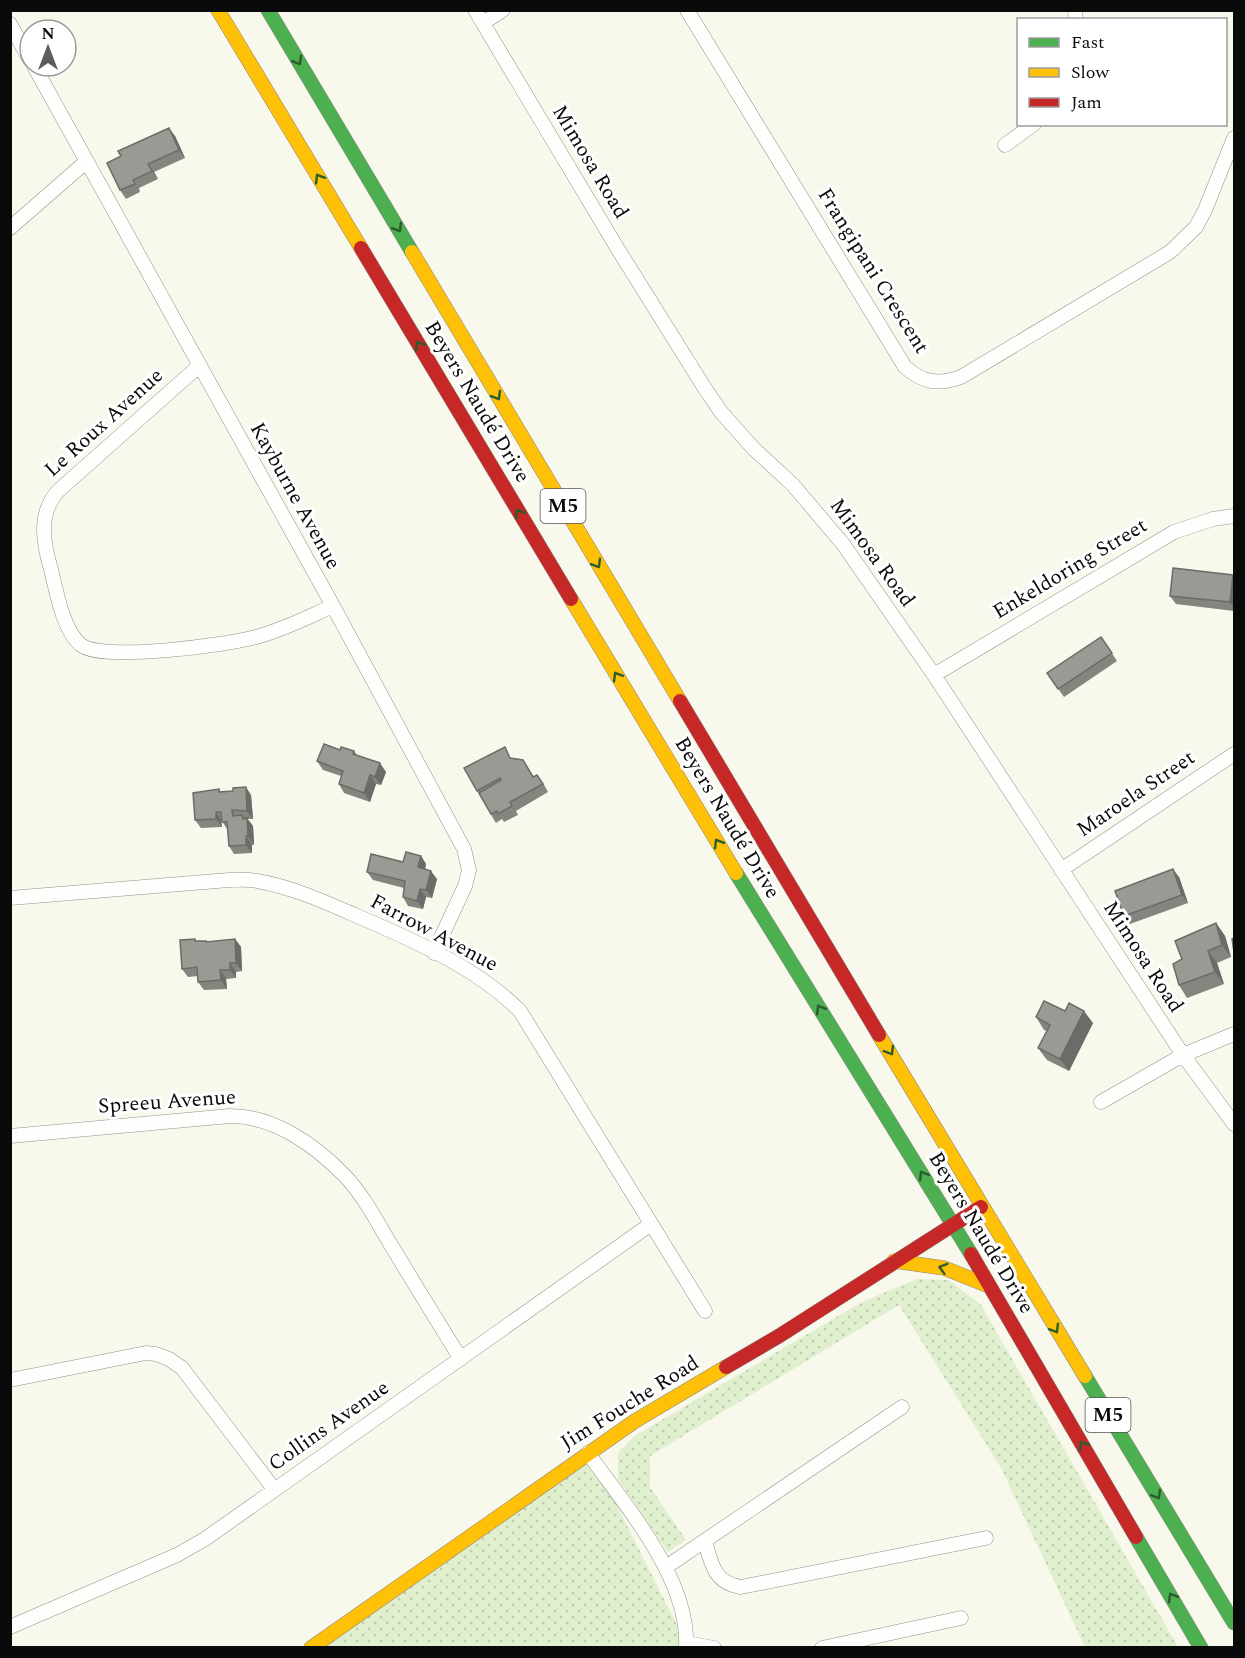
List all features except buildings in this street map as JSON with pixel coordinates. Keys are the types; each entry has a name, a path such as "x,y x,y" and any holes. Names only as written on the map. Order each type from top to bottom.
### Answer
{"main road":[{"name":"Beyers Naudé Drive","path":"218,10 742,885 954,1224 1201,1647"},
{"name":"Beyers Naudé Drive","path":"268,10 760,838 860,1000 981,1207 1234,1623"},
{"name":"Jim Fouche Road","path":"311,1647 635,1421 779,1336 981,1207"},
{"path":"894,1262 944,1268 989,1286"}],"street":[{"name":"Mimosa Road","path":"475,10 616,246 721,412 753,448 793,485 843,544 934,675 1183,1055 1234,1124"},
{"path":"483,23 503,10"},
{"name":"Frangipani Crescent","path":"687,10 905,367 913,374 935,382 947,382 962,377 1170,252 1196,226 1205,210 1234,138"},
{"path":"10,24 18,38"},
{"name":"Kayburne Avenue","path":"41,78 333,606 464,849 469,870 465,886 434,953"},
{"path":"1005,144 1031,126"},
{"path":"10,228 87,161"},
{"name":"Le Roux Avenue","path":"199,366 58,491 48,506 43,525 48,560 66,622 72,634 78,643 88,650 99,652 117,653 180,648 256,637 333,606"},
{"name":"Enkeldoring Street","path":"934,675 1174,532 1213,519 1234,516"},
{"name":"Maroela Street","path":"1061,870 1234,754"},
{"name":"Farrow Avenue","path":"10,898 229,880 255,881 314,897 399,934 470,971 488,983 520,1011 705,1311"},
{"path":"1101,1102 1183,1055 1234,1034"},
{"name":"Spreeu Avenue","path":"10,1136 230,1116 247,1116 268,1122 308,1146 346,1178 367,1206 460,1359"},
{"name":"Collins Avenue","path":"10,1627 177,1555 205,1539 651,1224"},
{"path":"10,1380 134,1354 156,1354 169,1359 182,1368 274,1489"},
{"path":"666,1567 902,1407"},
{"path":"588,1453 666,1567 681,1607 687,1645 714,1647"},
{"path":"705,1540 710,1562 722,1580 730,1585 741,1587 986,1539"},
{"path":"822,1647 961,1618"}],"green space":[{"path":"917,1279 949,1280 981,1305 1178,1647 1085,1647 1001,1468 899,1305 650,1456 650,1487 686,1540 668,1552 618,1479 618,1453 636,1435 862,1302"},
{"path":"591,1454 688,1647 310,1648"}],"traffic: fast":[{"path":"268,10 412,252"},
{"path":"736,873 971,1254"},
{"path":"1085,1376 1234,1623"},
{"path":"1136,1537 1201,1648"}],"traffic: slow":[{"path":"218,10 361,248"},
{"path":"412,252 680,701"},
{"path":"571,599 736,873"},
{"path":"879,1035 1085,1376"},
{"path":"894,1261 944,1268 989,1286"},
{"path":"311,1648 635,1421 726,1367"}],"traffic: jam":[{"path":"361,248 571,599"},
{"path":"680,701 879,1035"},
{"path":"726,1367 779,1336 981,1207"},
{"path":"971,1254 1136,1537"}]}
